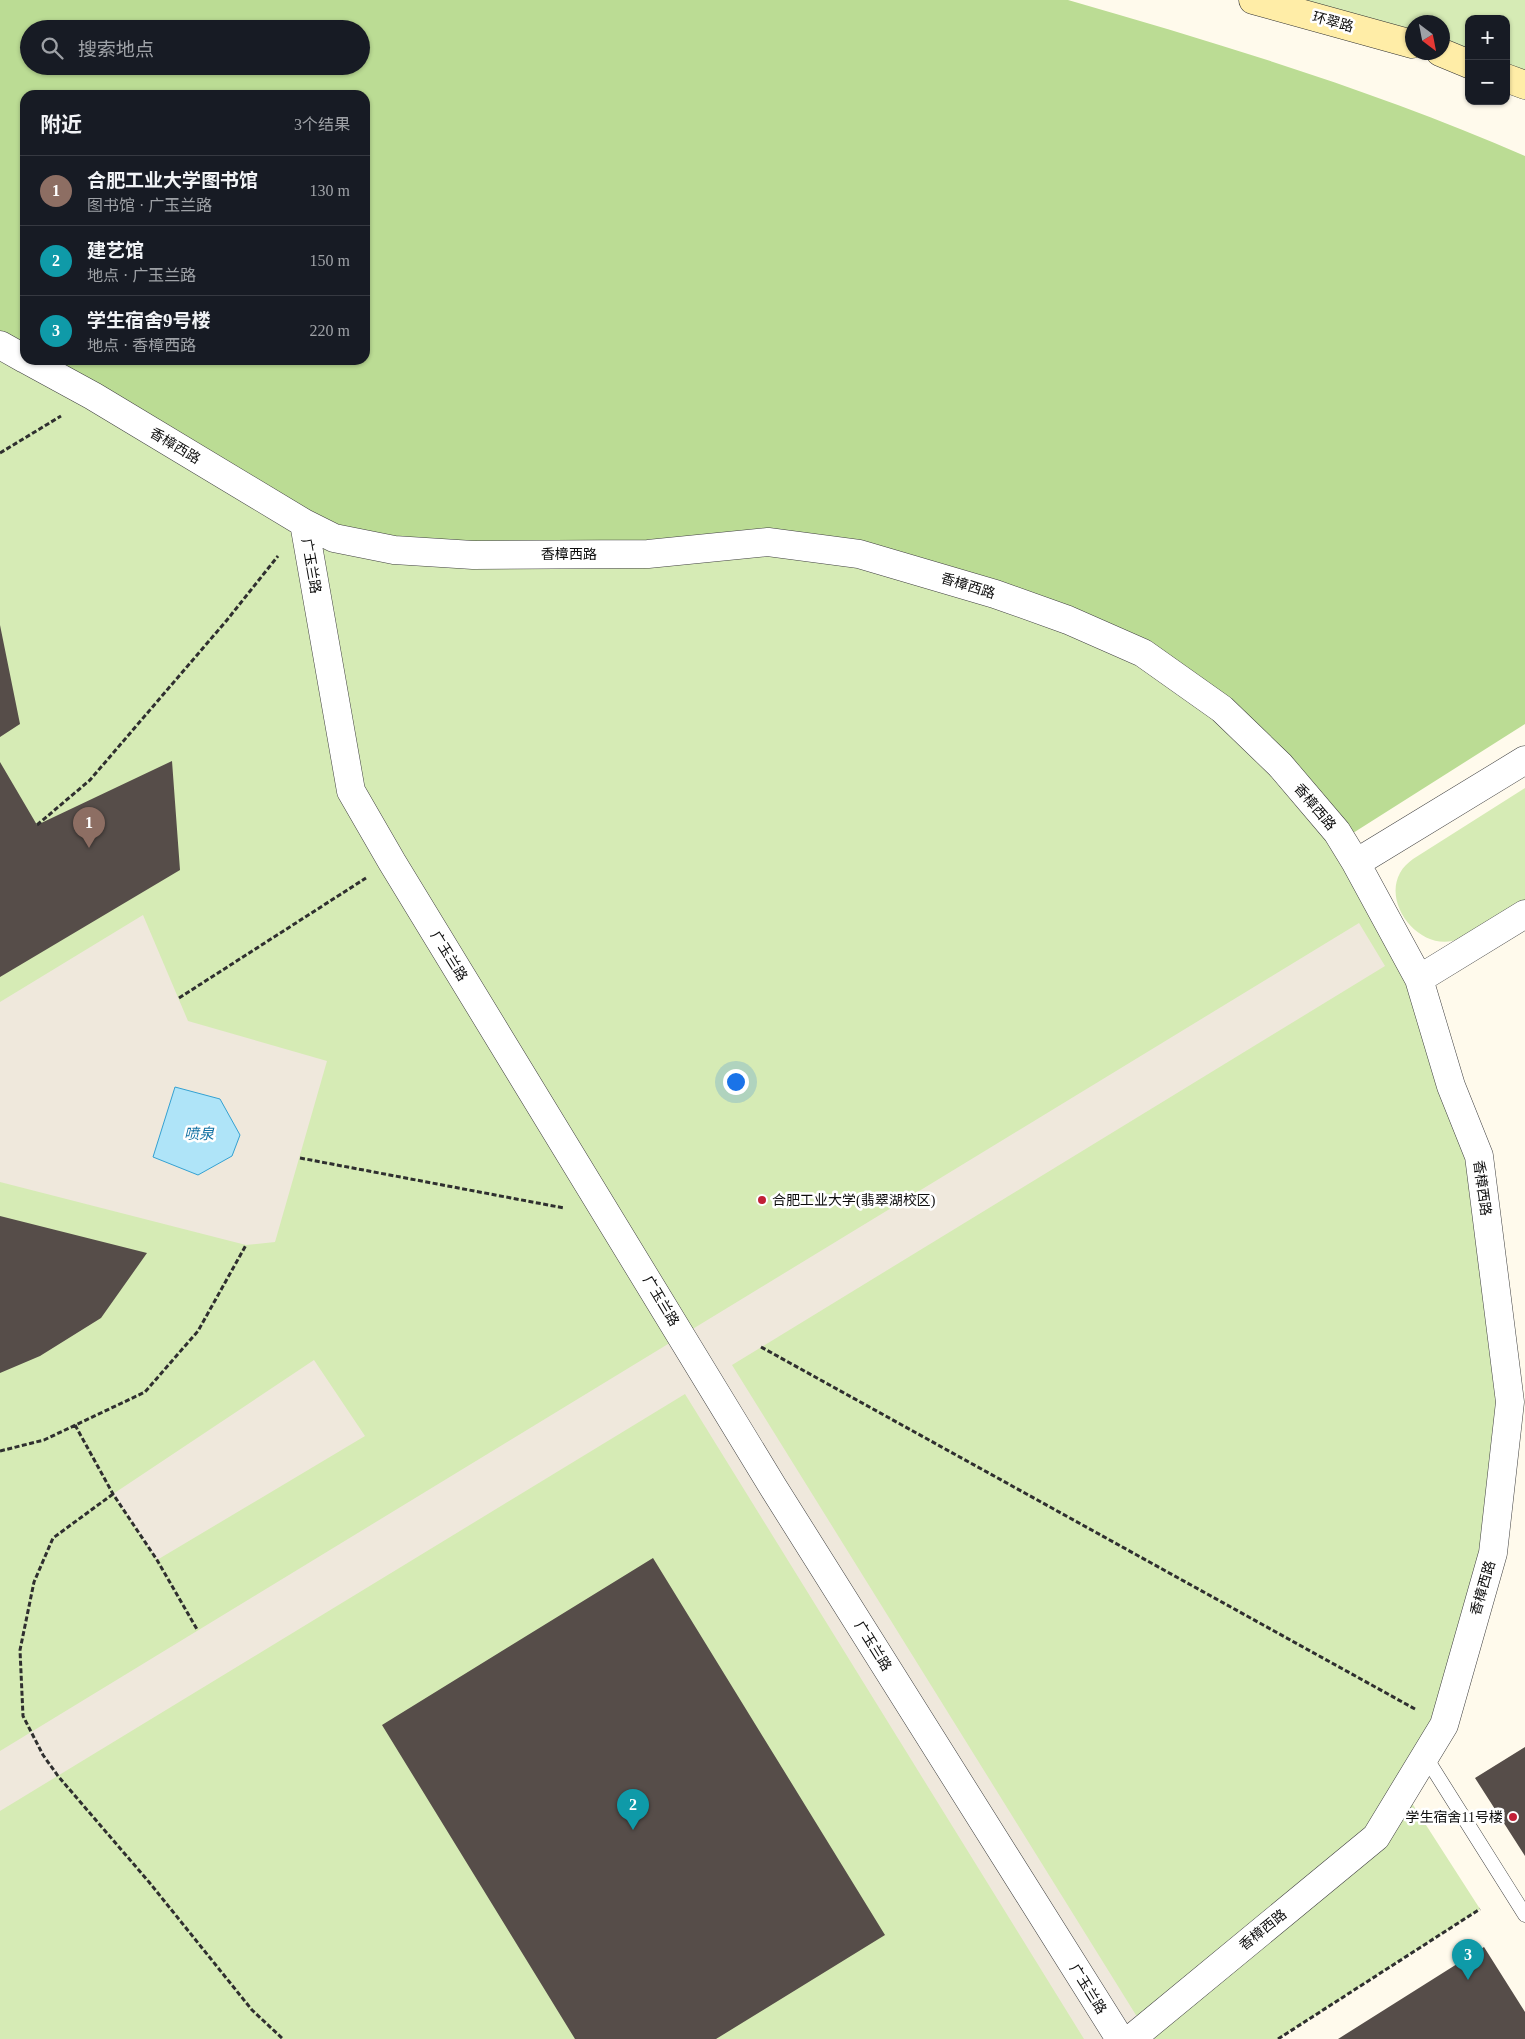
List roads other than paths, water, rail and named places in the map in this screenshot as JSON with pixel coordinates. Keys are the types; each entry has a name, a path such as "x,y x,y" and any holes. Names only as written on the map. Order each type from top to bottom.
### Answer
{"street":[{"name":"环翠路","path":"1253,0 1405,42"},
{"path":"1450,56 1465,62"},
{"path":"1510,79 1525,85"},
{"name":"香樟西路","path":"0,345 20,356"},
{"name":"香樟西路","path":"37,365 93,396 304,523 334,538 394,550 474,555 648,554 768,542 858,554 995,594 1068,620 1142,653 1222,709 1280,765 1337,832 1419,979 1451,1086 1479,1156 1518,1402 1494,1553 1444,1725 1376,1837 1131,2039"},
{"name":"广玉兰路","path":"304,523 351,791 392,862 774,1487 1120,2039"},
{"path":"1356,863 1525,760"},
{"path":"1419,979 1525,914"}],"lane":[{"path":"1425,1756 1525,1915"}],"water":[{"name":"喷泉","path":"175,1087 220,1099 240,1135 232,1156 198,1175 153,1157"}],"place":[{"name":"合肥工业大学图书馆","path":"89,848"},
{"name":"合肥工业大学(翡翠湖校区)","path":"762,1200"},
{"name":"学生宿舍11号楼","path":"1513,1817"},
{"name":"建艺馆","path":"633,1830"},
{"name":"学生宿舍9号楼","path":"1468,1980"}]}
